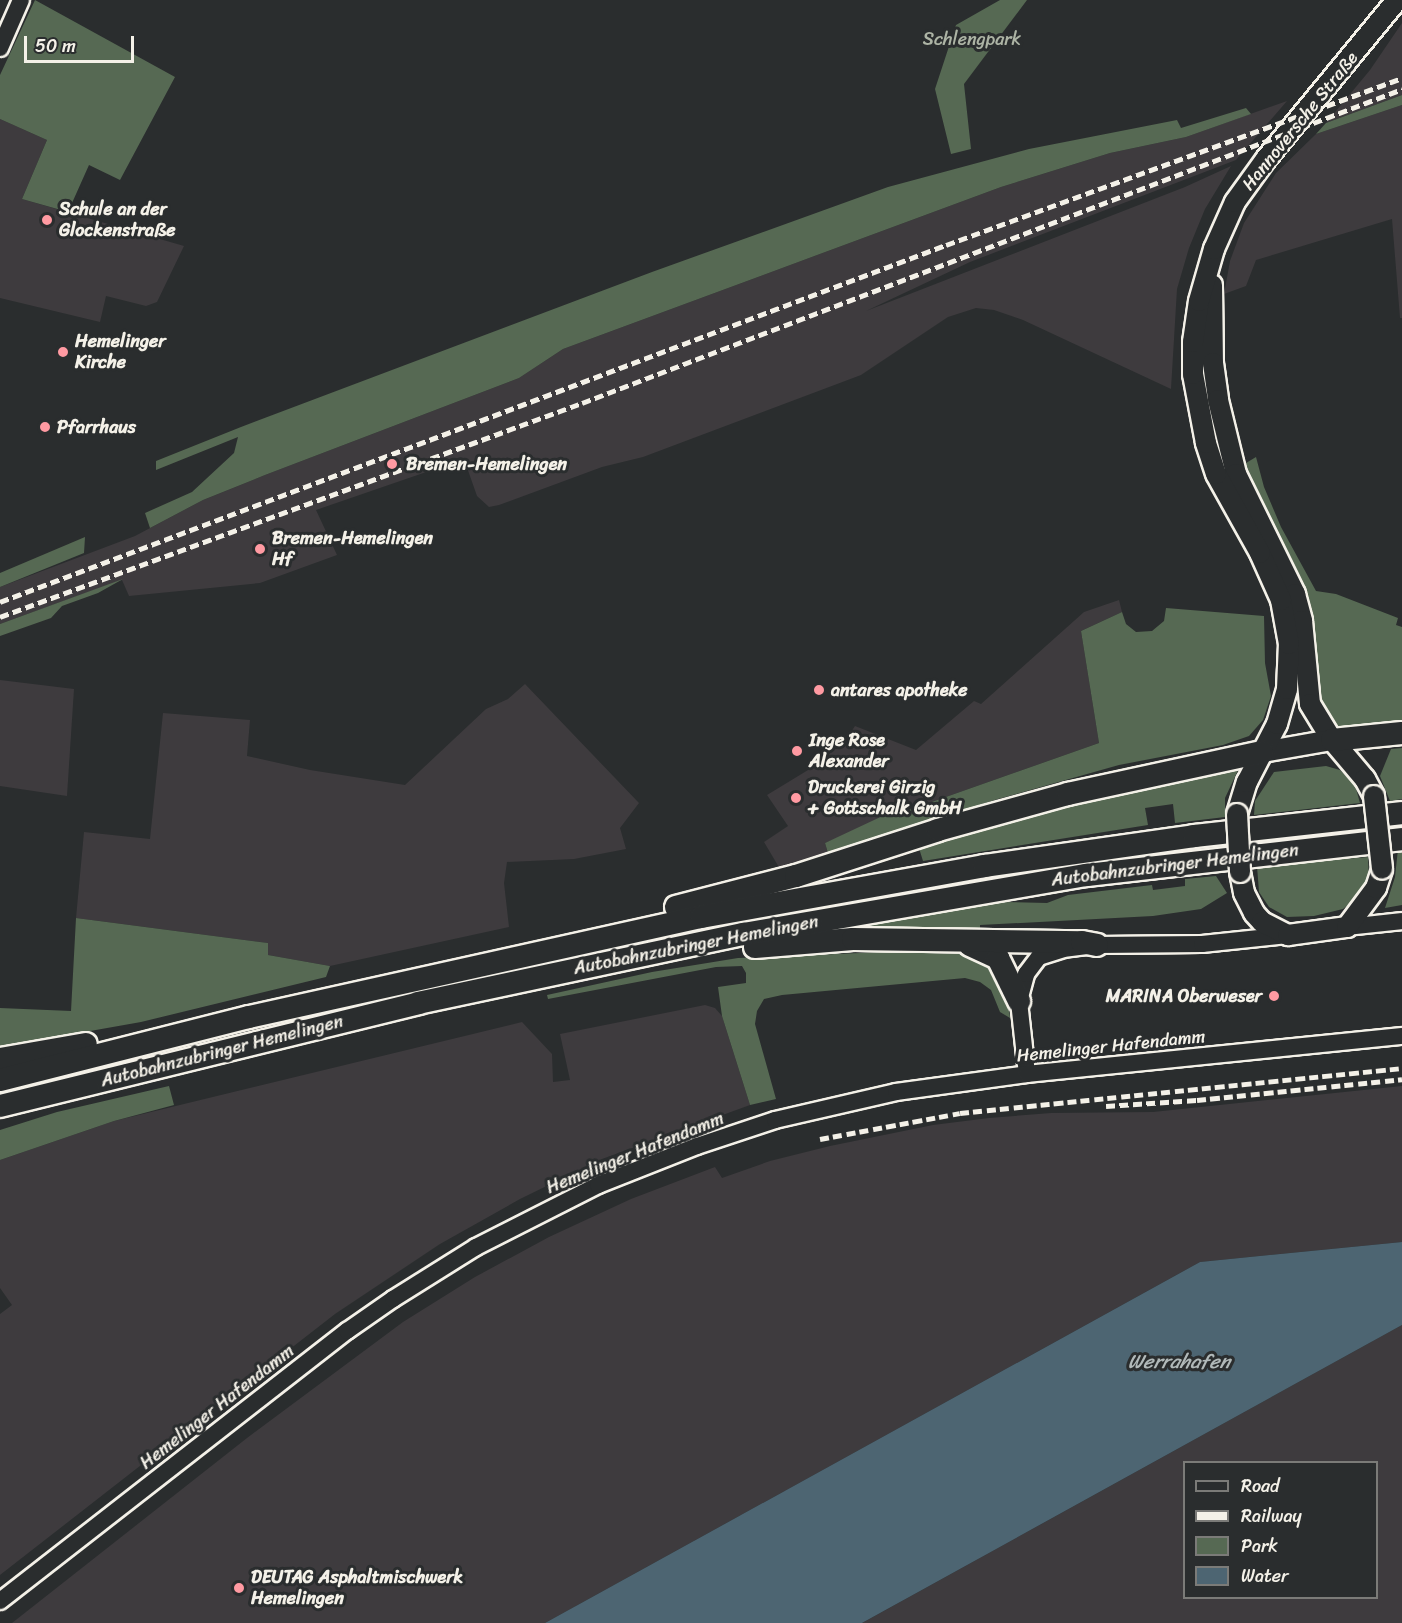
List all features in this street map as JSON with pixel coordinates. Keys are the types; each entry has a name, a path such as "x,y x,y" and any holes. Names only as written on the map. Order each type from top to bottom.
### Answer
{"highway":[{"path":"1332,740 1402,733"},
{"path":"590,939 607,923 796,876 938,830 1068,794 1263,752"},
{"name":"Autobahnzubringer Hemelingen","path":"0,1080 196,1030 590,939 701,916 984,866 1194,836 1402,813"},
{"name":"Autobahnzubringer Hemelingen","path":"0,1107 418,1003 664,950 860,912 1087,875 1402,838"},
{"path":"664,950 701,955 782,943 834,940 1082,942 1097,945"},
{"path":"954,940 998,958 1019,1001"},
{"path":"0,1059 84,1045 158,1026 196,1030"},
{"path":"0,1121 42,1108 76,1087"}],"main road":[{"name":"Hannoversche Straße","path":"1263,752 1277,724 1287,689 1289,644 1281,600 1260,553 1216,474 1206,443 1193,374 1193,342 1199,301 1214,249 1235,202 1266,159 1397,0"},
{"name":"Hannoversche Straße","path":"1214,249 1211,303 1213,363 1236,474 1295,594 1302,621 1310,704 1332,740"},
{"path":"1332,740 1365,779 1374,796 1382,869 1376,888 1347,927 1288,935 1262,922 1254,913 1244,893 1239,872 1237,814 1247,782 1263,752 1332,740"}],"street":[{"path":"0,48 21,0"},
{"path":"1347,927 1402,921"},
{"path":"1027,1074 1019,1001 1026,974 1039,957 1063,949 1097,945 1202,944 1288,935"},
{"name":"Hemelinger Hafendamm","path":"0,1600 347,1331 435,1271 522,1222 609,1181 697,1146 775,1120 896,1092 1027,1074 1402,1036"}],"shaded area":[{"path":"1402,23 1402,95 1326,123 1370,70"},
{"path":"1287,101 1236,160 970,262 866,311 1185,187 1231,166 1205,209 1189,248 1177,289 1171,389 1023,320 994,310 976,308 948,317 861,375 643,457 602,467 499,505 489,507 477,496 464,459 316,510 337,555 260,583 129,596 122,580 0,624 0,587 135,536 203,500 265,475 519,378 563,349 1001,187 1110,153 1186,137"},
{"path":"1402,105 1402,318 1400,318 1392,219 1256,260 1246,286 1224,294 1230,261 1244,223 1276,173 1316,134"},
{"name":"Schule an der Glockenstraße","path":"0,119 47,140 22,199 184,246 157,302 146,306 106,296 100,322 0,298"},
{"path":"1119,600 1122,612 1081,631 1099,743 892,816 825,843 828,853 780,869 764,842 788,826 767,795 813,767 845,741 855,726 916,750 974,701 981,704 1084,612"},
{"path":"0,680 74,689 67,796 0,786"},
{"path":"525,684 639,803 620,828 626,849 574,859 507,862 504,883 509,927 330,966 268,955 268,943 76,918 84,832 150,839 163,713 250,720 247,756 310,770 405,785 486,709 508,699"},
{"path":"705,1005 715,1008 722,1016 750,1105 602,1159 520,1199 440,1244 335,1314 0,1575 0,1314 12,1305 0,1288 0,1160 114,1121 522,1022 552,1054 553,1082 570,1080 560,1034"},
{"path":"1402,1086 1402,1242 1200,1262 545,1623 12,1623 247,1438 403,1322 475,1277 549,1237 631,1199 715,1167 722,1178 770,1161 933,1125 1051,1113 1153,1112"},
{"path":"1402,1325 1402,1623 862,1623"}],"green space":[{"path":"35,0 175,77 120,180 89,165 68,212 22,199 47,140 0,119 0,75"},
{"name":"Schlengpark","path":"1000,0 1027,0 964,84 971,149 951,154 935,89 956,25"},
{"path":"1402,95 1402,105 1316,134 1326,123"},
{"path":"1246,108 1251,114 1186,137 1110,153 1001,187 563,349 519,378 203,500 150,528 145,513 192,492 234,453 238,437 156,470 156,461 241,427 652,272 888,187 1029,149 1177,120 1181,128"},
{"path":"1256,457 1264,487 1281,527 1316,591 1336,594 1398,618 1396,625 1402,627 1402,725 1337,728 1318,704 1241,466"},
{"path":"85,537 84,553 0,587 0,573"},
{"path":"123,579 98,593 62,606 51,618 0,636 0,624"},
{"path":"1166,608 1264,616 1265,663 1271,696 1263,720 1249,736 1223,745 1119,765 998,799 828,853 825,843 889,813 892,816 1099,743 1081,631 1122,612 1126,624 1136,632 1152,631 1164,621"},
{"path":"1402,748 1402,799 1390,801 1380,776 1391,749"},
{"path":"1241,764 1225,798 1225,817 1175,823 1173,804 1145,808 1148,825 923,861 918,845 1080,800"},
{"path":"1326,766 1340,770 1355,785 1360,803 1254,815 1255,801 1274,772"},
{"path":"1398,849 1402,849 1402,905 1385,908 1395,877"},
{"path":"1368,857 1369,880 1359,896 1343,909 1314,916 1287,917 1269,907 1259,892 1257,866"},
{"path":"1216,876 1227,893 1201,909 1153,916 980,925 980,935 804,930 1012,896 1003,902 1047,903 1068,895 1152,885 1153,890 1185,886 1185,879"},
{"path":"76,918 268,943 268,955 330,966 326,977 141,1022 0,1047 0,1008 71,1011"},
{"path":"884,952 968,954 985,959 1008,998 1010,1018 1000,1012 991,990 980,982 965,978 782,995 764,999 757,1011 755,1024 776,1099 750,1105 722,1016 718,987 746,983 746,973 742,966 716,967 548,999 547,995 652,972 738,958"},
{"path":"169,1086 174,1105 114,1121 0,1160 0,1130 57,1112"}],"water":[{"name":"Werrahafen","path":"1402,1242 1402,1325 862,1623 545,1623 1200,1262"}],"railway":[{"path":"0,602 946,245 1402,78"},
{"path":"0,617 582,403 1402,89"},
{"path":"820,1139 960,1113 1402,1068"},
{"path":"1106,1106 1197,1100 1402,1079"}],"place":[{"name":"Schule an der Glockenstraße","path":"47,220"},
{"name":"Hemelinger Kirche","path":"63,352"},
{"name":"Pfarrhaus","path":"45,427"},
{"name":"Bremen-Hemelingen","path":"392,464"},
{"name":"Bremen-Hemelingen Hf","path":"260,549"},
{"name":"antares apotheke","path":"819,690"},
{"name":"Inge Rose Alexander","path":"797,751"},
{"name":"Druckerei Girzig + Gottschalk GmbH","path":"796,798"},
{"name":"MARINA Oberweser","path":"1274,996"},
{"name":"DEUTAG Asphaltmischwerk Hemelingen","path":"239,1588"}]}
